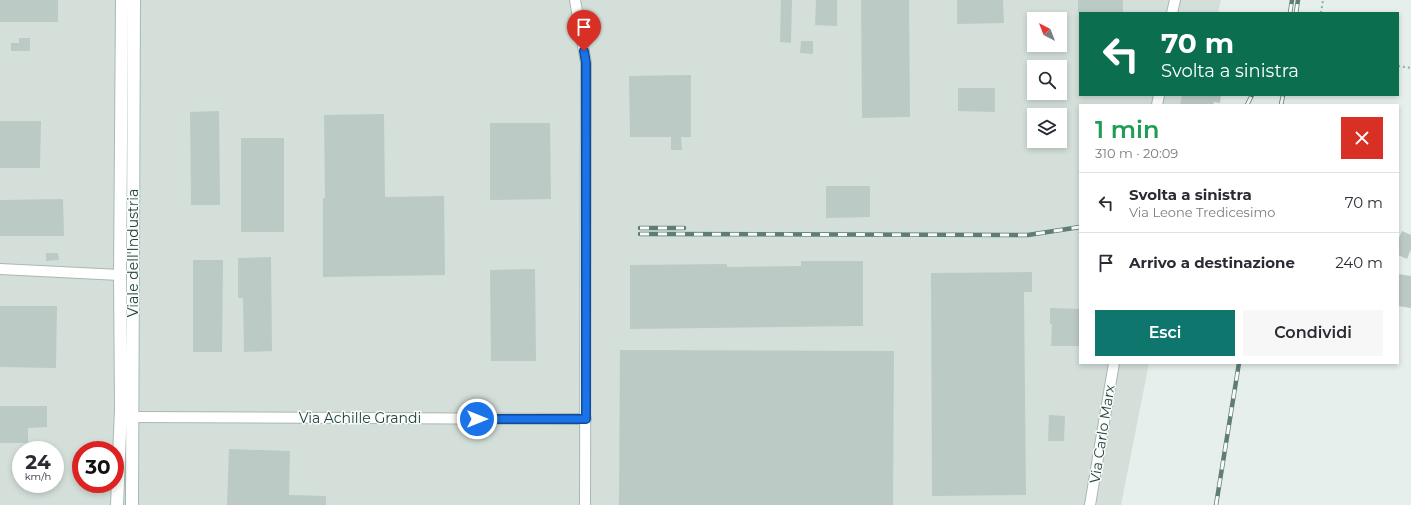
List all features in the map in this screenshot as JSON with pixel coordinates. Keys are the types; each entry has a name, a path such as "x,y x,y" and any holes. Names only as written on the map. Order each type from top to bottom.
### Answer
{"main road":[{"name":"Viale dell'Industria","path":"117,505 121,409 120,275 122,0"},
{"name":"Viale dell'Industria","path":"132,505 134,0"}],"street":[{"path":"575,0 586,63 585,505"},
{"path":"1172,12 1174,0"},
{"name":"Viale dell'Industria","path":"0,269 120,275"},
{"name":"Via Carlo Marx","path":"1090,505 1114,364"},
{"name":"Via Achille Grandi","path":"133,418 586,419"}],"path":[{"path":"1321,12 1323,0"},
{"path":"1399,66 1411,68"}],"shaded area":[{"path":"0,0 1221,0 1218,12 1079,12 1079,96 1202,96 1200,104 1079,104 1079,364 1149,364 1121,505 0,505"}],"building":[{"path":"0,0 58,0 58,22 0,22"},
{"path":"781,0 792,0 791,43 780,42"},
{"path":"816,0 837,0 837,26 815,25"},
{"path":"861,0 909,0 910,117 862,118"},
{"path":"957,0 1003,0 1004,23 957,24"},
{"path":"1078,0 1123,0 1123,12 1078,13"},
{"path":"19,38 30,38 30,51 11,51 11,43 19,43"},
{"path":"801,41 813,41 813,54 800,53"},
{"path":"691,75 691,137 681,137 682,150 671,150 671,137 630,137 629,76"},
{"path":"958,88 995,88 995,112 958,111"},
{"path":"1182,96 1221,96 1220,103 1180,104"},
{"path":"219,111 220,205 191,205 190,112"},
{"path":"384,114 385,197 444,196 445,275 323,277 323,198 325,198 324,115"},
{"path":"0,121 41,121 40,168 0,168"},
{"path":"490,123 550,123 551,199 490,200"},
{"path":"241,138 284,138 284,232 241,232"},
{"path":"826,186 870,186 870,217 826,218"},
{"path":"63,199 64,236 0,236 0,200"},
{"path":"1402,231 1411,235 1411,249 1407,259 1399,255 1399,238"},
{"path":"46,253 58,253 59,260 46,261"},
{"path":"271,257 272,351 244,352 243,298 238,298 238,258"},
{"path":"193,260 223,260 222,352 193,352"},
{"path":"801,261 863,261 863,326 630,329 630,265 727,264 727,267 801,266"},
{"path":"535,269 536,361 491,361 490,270"},
{"path":"1032,272 1032,292 1024,292 1026,495 932,496 931,273"},
{"path":"1399,274 1411,276 1411,308 1399,306"},
{"path":"0,306 57,306 56,368 0,367"},
{"path":"1050,308 1079,309 1079,346 1051,346 1052,324 1050,324"},
{"path":"620,350 894,351 893,505 619,505"},
{"path":"0,406 47,406 47,427 28,428 28,441 0,443"},
{"path":"1049,415 1065,416 1064,441 1048,441"},
{"path":"229,449 290,451 289,495 326,496 326,505 227,505"}],"railway":[{"path":"1290,12 1292,0"},
{"path":"1296,12 1298,0"},
{"path":"1248,104 1252,96"},
{"path":"1281,104 1283,96"},
{"path":"640,234 1028,235 1079,227"},
{"path":"640,228 684,228"},
{"path":"1216,505 1239,364"}],"route":[{"path":"477,419 586,419 586,63 584,51"}]}
